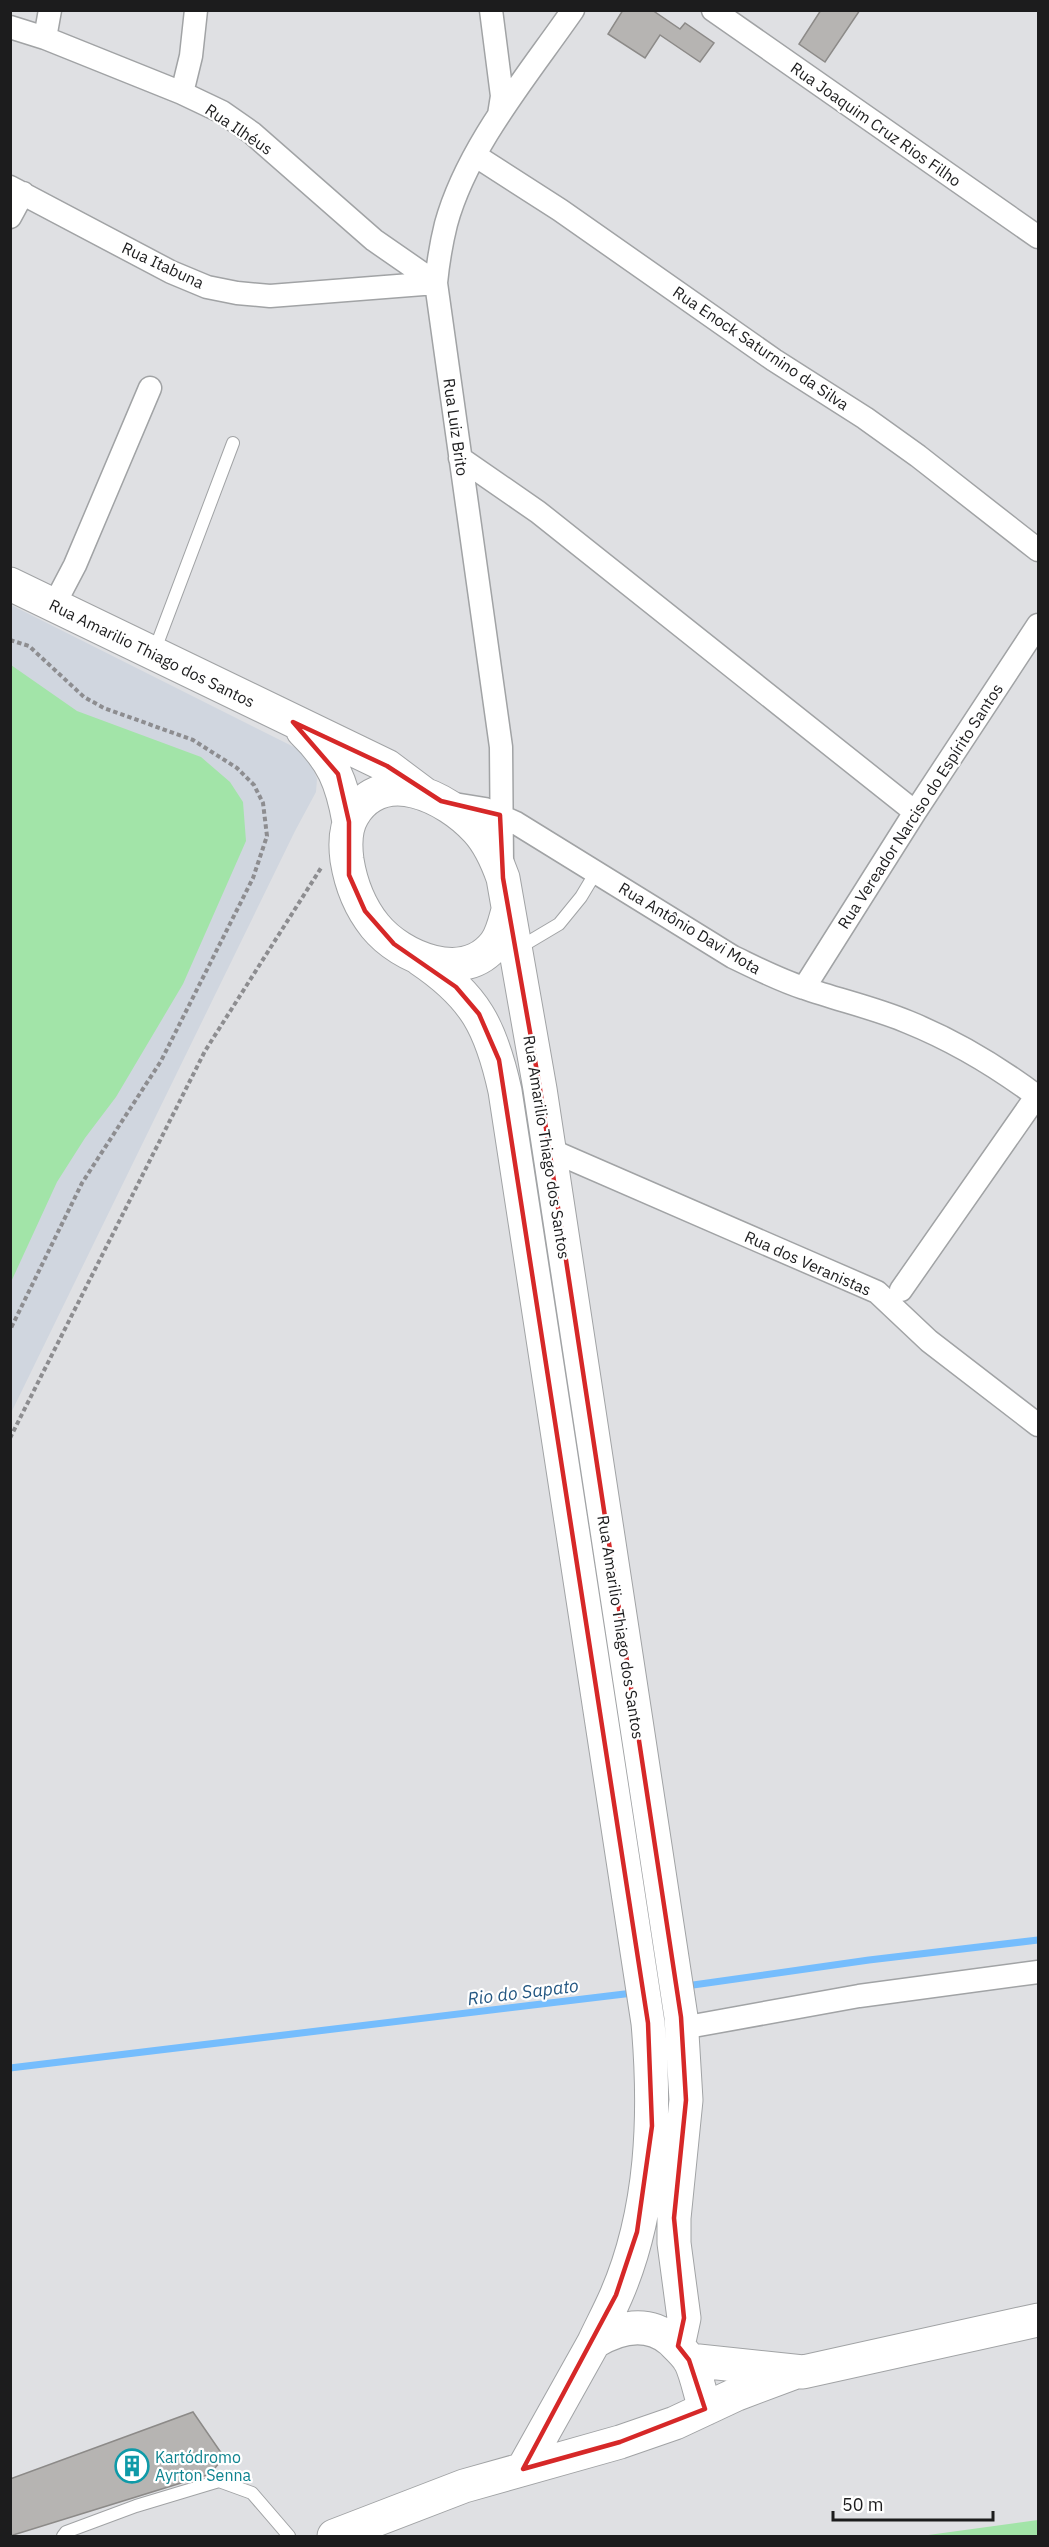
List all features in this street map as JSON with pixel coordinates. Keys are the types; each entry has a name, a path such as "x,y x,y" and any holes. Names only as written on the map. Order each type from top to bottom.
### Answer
{"main road":[{"name":"Rua Amarilio Thiago dos Santos","path":"10,584 387,766 433,797"},
{"name":"Rua Amarilio Thiago dos Santos","path":"293,722 314,741 338,774 349,822"},
{"path":"409,789 433,797 478,831 497,862 503,878 508,910 495,944 469,962 456,964 418,958 394,944 377,928 355,894 349,875 346,851 349,822 356,809 380,793 409,789"},
{"name":"Rua Amarilio Thiago dos Santos","path":"508,910 548,1149 681,2023 686,2100 674,2218 674,2243 684,2318 684,2353"},
{"path":"456,987 499,968 516,950"},
{"name":"Rua Amarilio Thiago dos Santos","path":"418,958 442,974 479,1014 491,1037 505,1091 648,2023 653,2072 653,2109 641,2214 616,2295 594,2342 523,2469"},
{"path":"684,2353 793,2373 925,2347 1038,2320"},
{"path":"594,2342 607,2334 632,2327 648,2328 663,2334 684,2353 705,2409"},
{"path":"334,2536 464,2486 620,2442 675,2423 793,2373"}],"street":[{"path":"45,38 50,10"},
{"path":"182,93 196,10"},
{"path":"491,10 502,96 499,115"},
{"name":"Rua Luiz Brito","path":"503,878 500,815 503,772 501,747 436,283 447,222 476,156 499,115 573,10"},
{"name":"Rua Joaquim Cruz Rios Filho","path":"713,10 1038,237"},
{"name":"Rua Ilhéus","path":"10,27 45,38 182,93 222,112 252,133 374,240 436,283"},
{"name":"Rua Enock Saturnino da Silva","path":"476,156 521,184 774,360 865,418 918,456 1038,550"},
{"path":"10,218 16,190"},
{"name":"Rua Itabuna","path":"16,190 171,272 207,287 270,296 436,283"},
{"path":"54,605 75,565 150,388"},
{"path":"460,458 538,512 915,812"},
{"name":"Rua Vereador Narciso do Espírito Santos","path":"804,988 915,812 1038,625"},
{"name":"Rua Antônio Davi Mota","path":"433,797 485,809 500,815 733,957 804,988 906,1021 939,1035 1003,1071 1038,1096"},
{"path":"901,1290 1038,1096"},
{"name":"Rua dos Veranistas","path":"548,1149 877,1292 929,1341 1038,1425"},
{"path":"681,2023 1038,1972"}],"lane":[{"path":"153,654 233,442"},
{"path":"516,950 559,924 581,897 596,872"},
{"path":"63,2536 66,2532 136,2506 219,2481 252,2493 289,2536"}],"path":[{"path":"10,640 29,646 84,697 104,708 193,740 237,768 254,785 263,803 267,837 253,878 165,1053 76,1193 10,1330"},
{"path":"10,1438 205,1052 322,867"}],"highlighted area":[{"path":"293,722 387,766 441,801 500,815 503,878 540,1089 681,2017 686,2100 674,2218 684,2318 678,2346 689,2360 705,2409 620,2442 523,2469 616,2295 637,2232 652,2126 648,2023 499,1060 479,1014 456,987 394,944 365,911 349,875 349,822 338,774"}],"shaded area":[{"path":"11,605 298,749 312,766 317,779 316,792 11,1413"}],"green space":[{"path":"11,665 77,711 201,757 230,782 243,802 246,841 183,984 116,1097 85,1138 57,1182 11,1282"},
{"path":"1038,2520 1038,2536 921,2536"}],"building":[{"path":"623,10 652,10 680,29 685,23 714,43 700,62 660,35 645,58 608,34"},
{"path":"821,10 860,10 825,62 799,44"},
{"name":"Kartódromo Ayrton Senna","path":"193,2412 224,2457 210,2474 10,2536 10,2479"}],"waterway":[{"name":"Rio do Sapato","path":"686,1986 869,1960 1038,1940"},
{"name":"Rio do Sapato","path":"10,2068 633,1993"}],"place":[{"name":"Kartódromo Ayrton Senna","path":"132,2466"}]}
